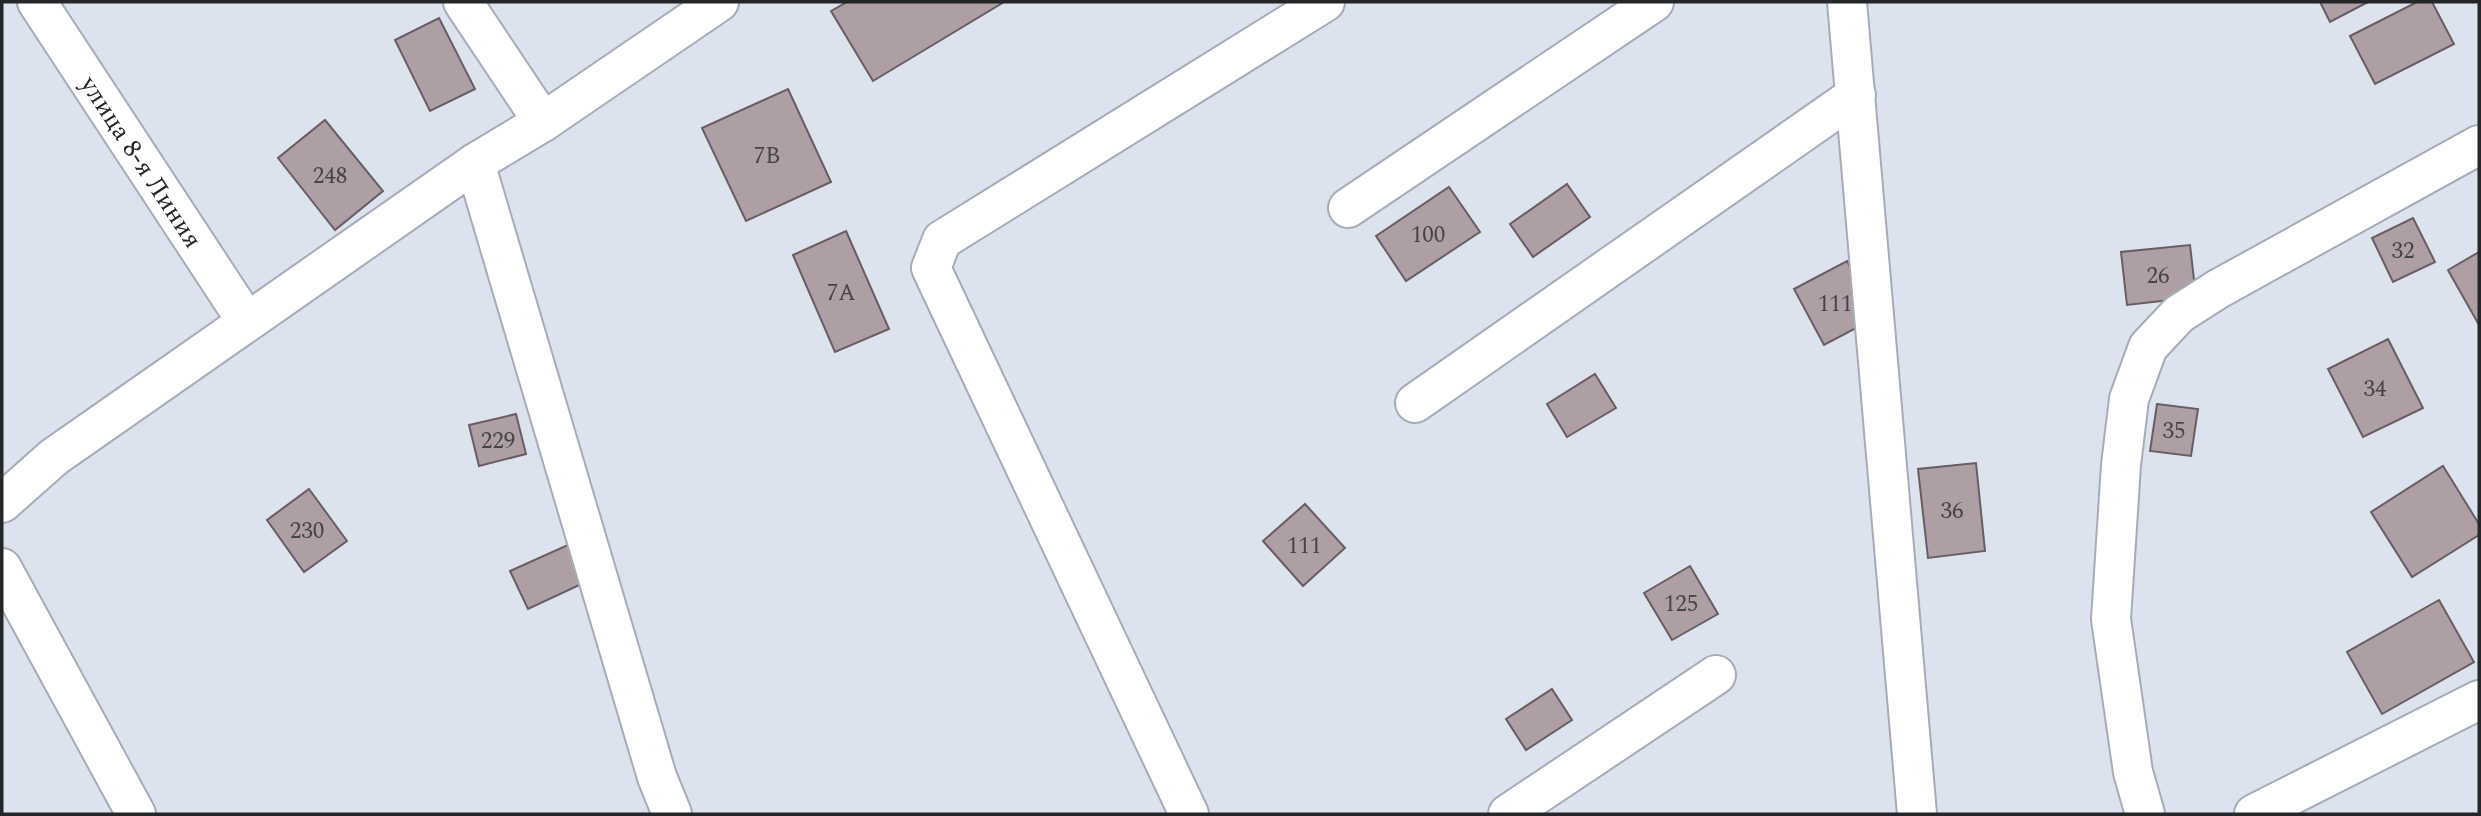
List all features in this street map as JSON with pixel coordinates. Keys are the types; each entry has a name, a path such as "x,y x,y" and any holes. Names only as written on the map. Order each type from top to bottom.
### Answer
{"street":[{"name":"улица 8-я Линия","path":"37,2 247,322"},
{"path":"463,2 542,122"},
{"path":"2,503 54,457 247,322 475,163 542,122 719,2"},
{"path":"1189,814 931,268 942,240 1325,2"},
{"path":"1349,208 1654,2"},
{"path":"1847,2 1917,814"},
{"path":"1415,404 1856,95"},
{"path":"2145,814 2133,772 2111,619 2121,465 2129,398 2148,347 2179,314 2218,289 2479,145"},
{"path":"475,163 653,764 672,814"},
{"path":"2,568 136,814"},
{"path":"1508,814 1716,675"},
{"path":"2254,814 2479,700"}],"building":[{"path":"847,2 1004,2 873,81 831,11"},
{"path":"2320,2 2368,2 2330,22"},
{"path":"2417,2 2432,2 2454,44 2375,84 2350,36"},
{"path":"439,18 475,89 430,111 395,40"},
{"path":"788,89 831,182 746,221 702,128"},
{"path":"325,120 383,191 335,230 278,158"},
{"path":"1567,184 1590,217 1533,257 1510,224"},
{"path":"1449,187 1480,232 1406,281 1376,236"},
{"path":"2413,218 2435,262 2393,282 2372,238"},
{"path":"846,231 889,329 835,352 793,255"},
{"path":"2190,245 2196,297 2127,305 2121,252"},
{"path":"2479,252 2479,325 2448,270"},
{"path":"1847,261 1877,317 1824,345 1794,289"},
{"path":"2388,339 2423,408 2363,437 2328,369"},
{"path":"1595,374 1616,408 1567,437 1547,404"},
{"path":"2157,404 2198,409 2191,456 2150,451"},
{"path":"516,414 526,454 479,466 469,425"},
{"path":"1976,463 1985,551 1928,558 1918,469"},
{"path":"2443,466 2479,524 2479,535 2412,577 2371,512"},
{"path":"309,489 347,541 304,572 267,520"},
{"path":"1305,504 1345,548 1303,586 1263,541"},
{"path":"570,544 588,581 528,609 510,571"},
{"path":"1690,566 1718,614 1672,640 1644,593"},
{"path":"2439,600 2474,662 2382,714 2347,652"},
{"path":"1552,689 1572,720 1526,750 1506,719"}]}
